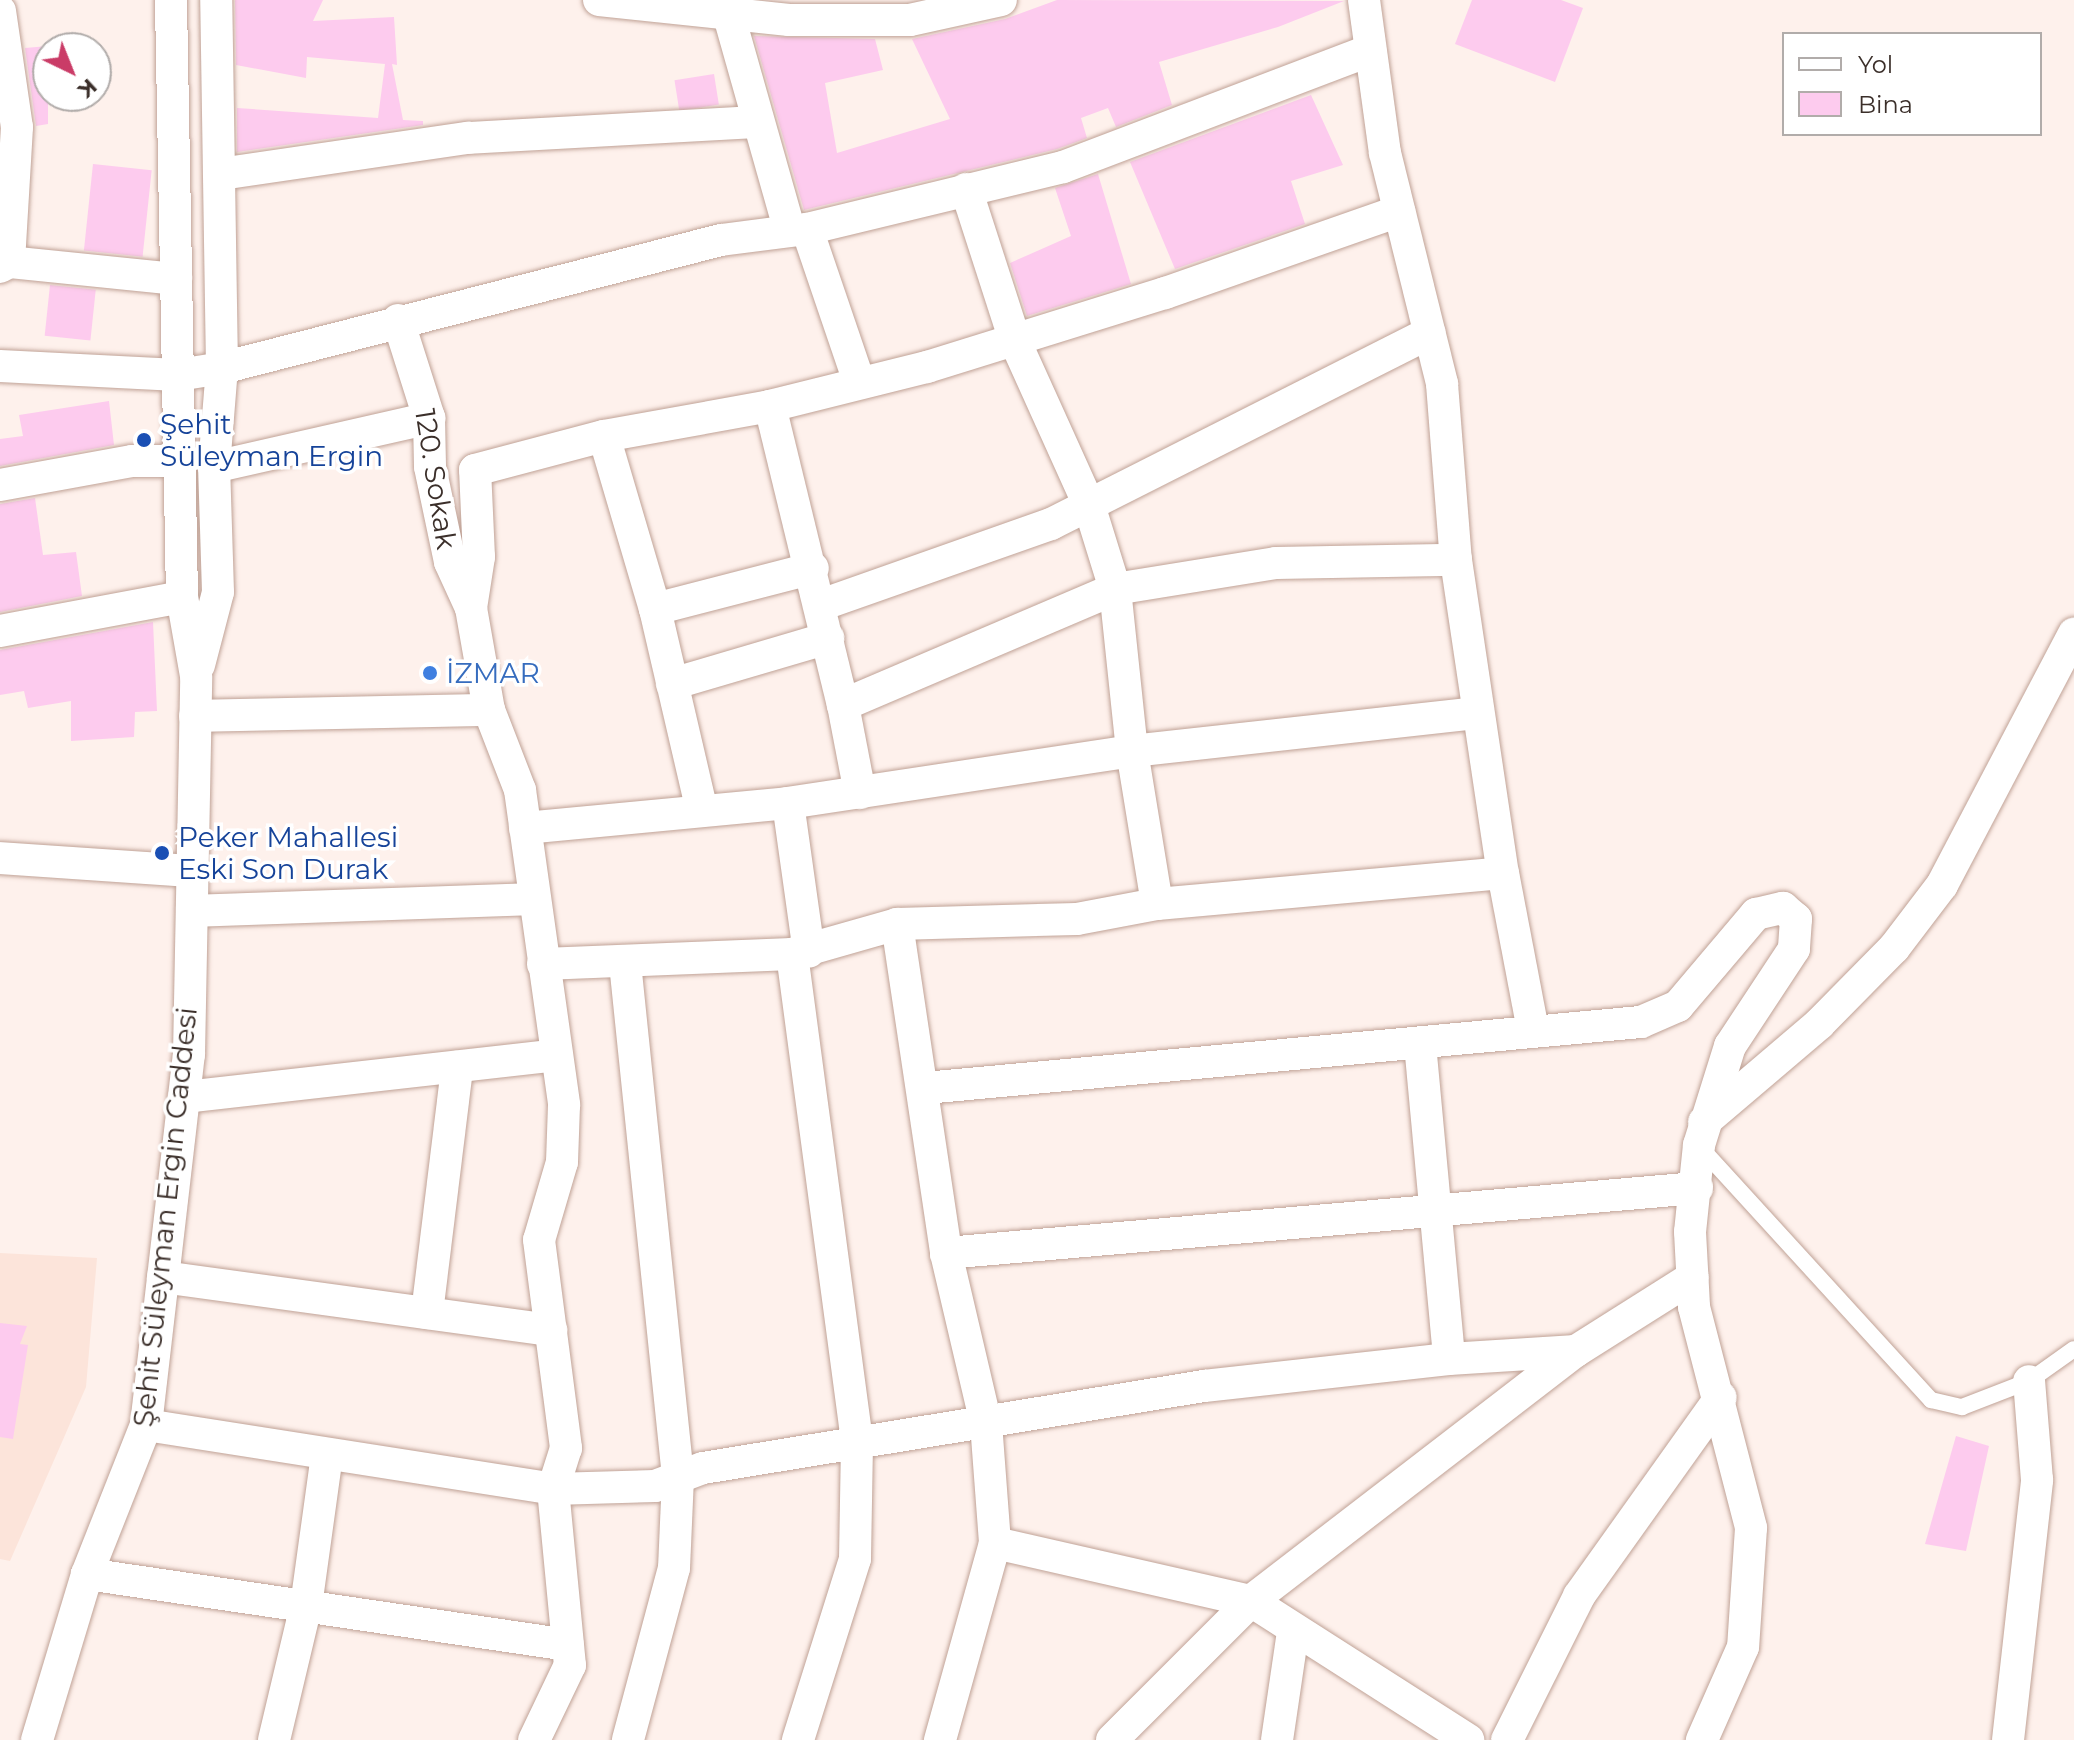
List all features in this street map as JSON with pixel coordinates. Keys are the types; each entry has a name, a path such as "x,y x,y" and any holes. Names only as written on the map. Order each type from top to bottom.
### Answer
{"street":[{"name":"Şehit Süleyman Ergin Caddesi","path":"37,1740 87,1574 146,1425 184,1097 192,911 196,676 182,597 171,0"},
{"name":"Şehit Süleyman Ergin Caddesi","path":"196,676 218,592 214,467 222,368 216,0"},
{"path":"599,0 729,16 912,10 1001,0"},
{"path":"1364,0 1368,51 1399,211 1442,384 1456,560 1503,873 1533,1031"},
{"path":"729,16 758,122 859,382"},
{"path":"1,18 17,127 5,265 176,279"},
{"path":"0,366 178,375 222,368 398,320 721,240 798,228 1063,167 1368,51"},
{"path":"220,174 468,138 758,122"},
{"path":"966,189 1015,341 1089,505 1115,589 1132,751 1157,904"},
{"path":"471,608 479,557 475,470 604,436 770,406 1015,341 1399,211"},
{"name":"120. Sokak","path":"398,320 429,418 430,467 450,562 471,608 489,710 520,790 564,1105 562,1162 539,1240 566,1448 553,1489"},
{"path":"821,605 1051,524 1429,333"},
{"path":"770,406 813,568 860,793"},
{"path":"214,467 429,418"},
{"path":"604,436 655,609 702,811"},
{"path":"0,485 132,461 179,461"},
{"path":"843,705 1115,589 1276,563 1456,560"},
{"path":"655,609 813,568"},
{"path":"0,631 182,597"},
{"path":"1702,1134 1819,1024 1894,948 1942,885 2074,634"},
{"path":"672,684 828,638"},
{"path":"195,716 489,710"},
{"path":"525,828 788,803 1132,751 1478,713"},
{"path":"788,803 800,953 857,1444 855,1559 798,1740"},
{"path":"0,858 193,871"},
{"path":"543,964 625,963 800,953 897,924 1077,919 1157,904 1503,873"},
{"path":"192,911 534,899"},
{"path":"925,1088 1641,1022 1678,1006 1756,914 1783,908 1796,919 1794,949 1730,1046 1702,1134 1690,1232 1694,1307 1721,1397 1751,1528 1743,1647 1702,1740"},
{"path":"897,924 925,1088 946,1253 986,1423 995,1543 940,1740"},
{"path":"625,963 678,1477 674,1568 628,1740"},
{"path":"1420,1044 1449,1359"},
{"path":"184,1097 557,1055"},
{"path":"427,1313 457,1067"},
{"path":"946,1253 1342,1215 1435,1211 1697,1188"},
{"path":"163,1277 551,1330"},
{"path":"1112,1740 1251,1601 1576,1351 1693,1277"},
{"path":"146,1425 553,1489 655,1486 703,1468 1204,1386 1449,1359 1576,1351"},
{"path":"2008,1740 2037,1480 2029,1381"},
{"path":"1507,1740 1579,1596 1721,1397"},
{"path":"274,1740 306,1606 327,1454"},
{"path":"534,1740 570,1665 553,1489"},
{"path":"995,1543 1251,1601 1293,1631 1468,1740"},
{"path":"87,1574 568,1645"},
{"path":"1277,1740 1293,1631"}],"lane":[{"path":"1702,1134 1931,1400 1962,1407 2029,1381 2074,1349"}],"shaded area":[{"path":"0,1253 97,1258 86,1387 10,1561 0,1559"}],"building":[{"path":"235,0 323,0 313,21 394,17 397,65 392,64 403,120 423,121 423,125 237,152 237,108 378,118 385,64 307,57 306,78 236,65"},
{"path":"1057,0 1344,1 1278,27 1159,62 1172,105 1116,127 1108,108 1081,118 1087,138 1057,149 804,210 754,36 875,39 883,70 825,83 837,153 950,119 912,39 1005,19"},
{"path":"1472,0 1561,0 1583,8 1555,82 1455,44"},
{"path":"32,47 32,98 25,48"},
{"path":"714,74 719,105 679,111 674,80"},
{"path":"1311,95 1343,165 1291,181 1305,224 1175,269 1130,162"},
{"path":"34,112 48,112 48,124 36,126"},
{"path":"93,164 152,170 143,257 84,251"},
{"path":"1098,174 1131,284 1027,316 1010,263 1071,236 1055,188"},
{"path":"50,285 96,290 90,341 45,336"},
{"path":"109,401 114,445 0,466 0,439 23,436 19,415"},
{"path":"35,498 43,555 76,552 82,596 0,612 0,504"},
{"path":"153,622 157,711 135,712 134,737 71,741 71,701 28,708 24,691 0,695 0,650"},
{"path":"0,1323 27,1326 20,1344 28,1345 13,1439 0,1437"},
{"path":"1956,1436 1989,1446 1966,1551 1925,1544"}],"place":[{"name":"Şehit Süleyman Ergin","path":"144,440"},
{"name":"İZMAR","path":"430,673"},
{"name":"Peker Mahallesi Eski Son Durak","path":"162,853"}]}
